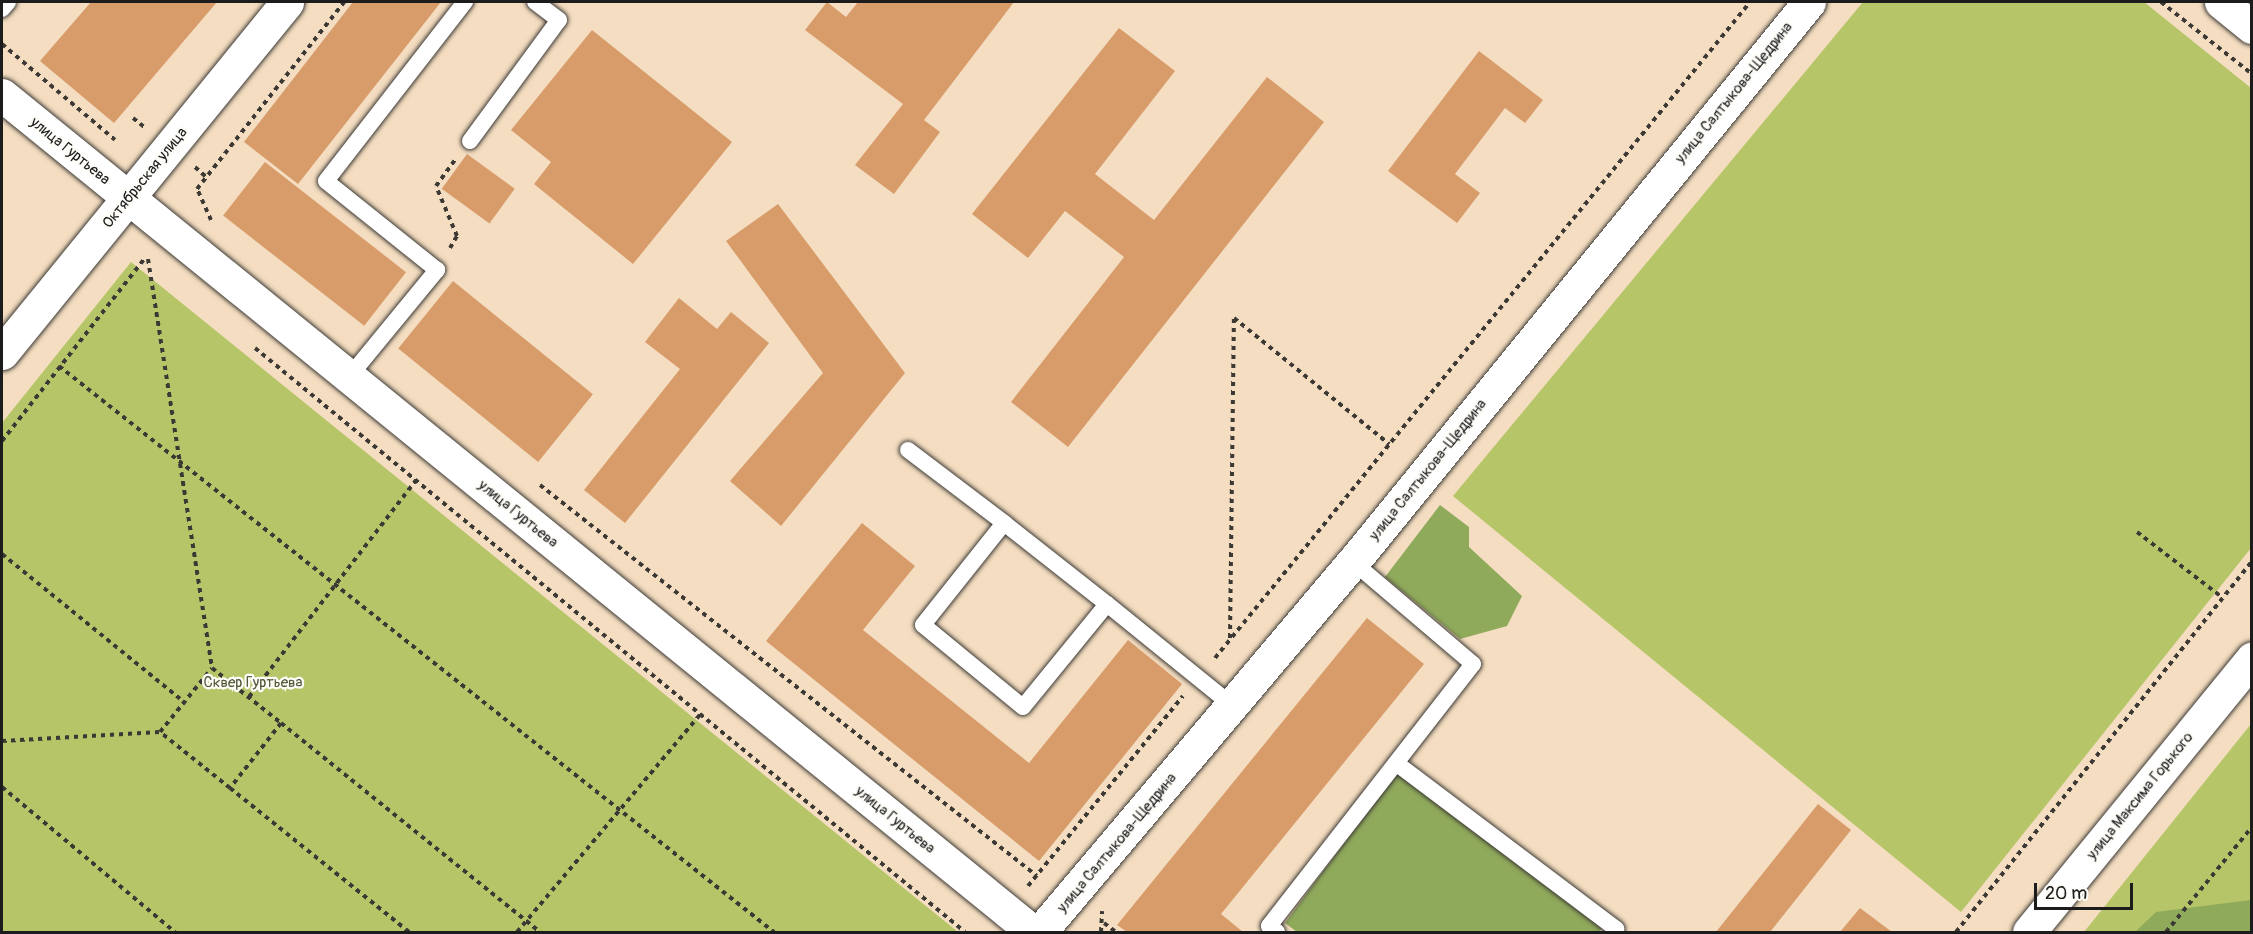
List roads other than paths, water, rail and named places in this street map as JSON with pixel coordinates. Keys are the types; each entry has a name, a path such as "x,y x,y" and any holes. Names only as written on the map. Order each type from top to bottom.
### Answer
{"street":[{"name":"Октябрьская улица","path":"2,353 287,2"},
{"name":"улица Салтыкова-Щедрина","path":"1040,933 1353,562 1809,2"},
{"path":"2221,2 2252,27"},
{"name":"улица Гуртьева","path":"2,95 1033,933"},
{"name":"улица Максима Горького","path":"2029,933 2252,659"}],"lane":[{"path":"2,9 8,2"},
{"path":"348,377 437,270 326,181 465,2"},
{"path":"470,141 559,20 536,2"},
{"path":"908,450 1107,604 1233,706"},
{"path":"1004,523 923,625 1023,707 1107,604"},
{"path":"1277,933 1269,926 1473,664 1353,562"},
{"path":"1396,763 1616,929 1613,933"}],"park label":[{"name":"Сквер Гуртьева","path":"253,683"}]}
